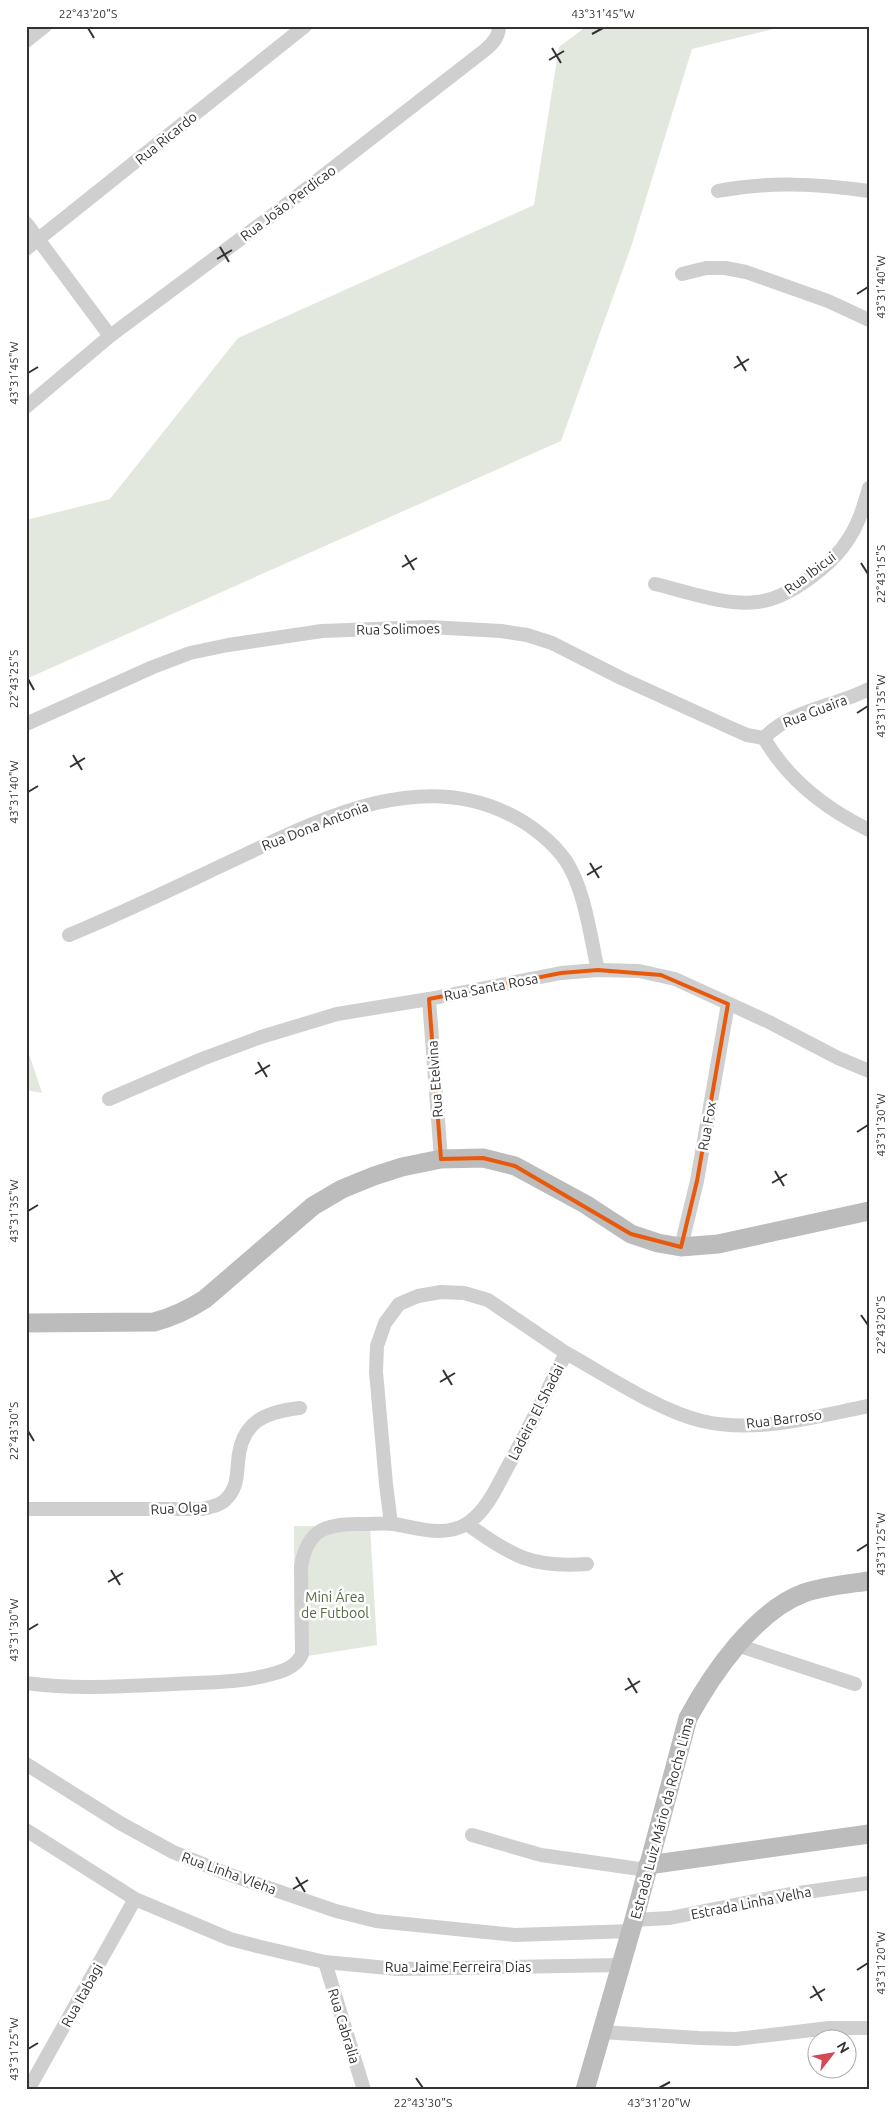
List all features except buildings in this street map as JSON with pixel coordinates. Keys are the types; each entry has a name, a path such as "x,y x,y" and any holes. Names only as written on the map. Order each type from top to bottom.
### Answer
{"main road":[{"path":"26,1323 154,1322 189,1310 205,1299 313,1206 342,1189 374,1176 402,1167 441,1159 482,1158 515,1166 585,1204 631,1234 658,1243 680,1247 718,1244 869,1211"},
{"name":"Estrada Luiz Mário da Rocha Lima","path":"585,2090 632,1926 688,1718 704,1688 737,1644 781,1606 803,1594 869,1581"},
{"path":"648,1868 869,1834"}],"street":[{"path":"26,41 44,26"},
{"name":"Rua Ricardo","path":"26,249 306,26"},
{"name":"Rua João Perdicao","path":"26,407 110,336 270,217 478,56 493,42 499,30"},
{"path":"718,191 738,187 783,184 869,191"},
{"path":"26,223 110,336"},
{"path":"682,274 706,268 725,268 746,272 828,301 869,320"},
{"name":"Rua Ibicui","path":"655,584 744,603 773,599 803,582 836,555 860,519 869,488"},
{"name":"Rua Solimoes","path":"26,724 153,667 190,653 228,645 322,632 429,628 501,631 527,635 552,643 621,678 731,728 747,735 764,738"},
{"name":"Rua Guaira","path":"764,738 775,727 789,718 853,697 869,689"},
{"path":"764,738 776,758 802,787 855,823 869,830"},
{"name":"Rua Dona Antonia","path":"69,935 104,921 292,833 340,813 373,803 410,797 452,796 494,806 522,820 546,839 566,861 579,888 598,970"},
{"name":"Rua Santa Rosa","path":"109,1099 202,1059 261,1037 337,1014 429,999 561,973 598,970 640,971 675,979 769,1022 838,1058 869,1071"},
{"name":"Rua Etelvina","path":"429,999 441,1159"},
{"name":"Rua Fox","path":"680,1247 697,1181 728,1004"},
{"name":"Ladeira El Shadai","path":"392,1524 379,1409 376,1372 377,1346 385,1322 400,1304 418,1296 441,1292 464,1293 488,1300 566,1353 500,1482 480,1512 467,1524"},
{"name":"Rua Barroso","path":"566,1353 664,1408 702,1421 740,1425 779,1423 869,1406"},
{"name":"Rua Olga","path":"26,1509 203,1509 215,1506 227,1500 233,1489 238,1477 241,1441 249,1427 262,1417 280,1410 300,1408"},
{"path":"26,1683 57,1687 98,1687 213,1682 240,1680 273,1674 289,1668 299,1662 302,1654 301,1567 304,1553 309,1541 318,1532 330,1526 342,1524 392,1524 432,1531 452,1530 467,1524 516,1556 537,1563 588,1564"},
{"path":"737,1644 855,1684"},
{"name":"Rua Linha Vleha","path":"26,1764 120,1823 173,1852 225,1873 336,1911 376,1921 515,1935 632,1926"},
{"name":"Rua Jaime Ferreira Dias","path":"26,1830 135,1900 230,1939 325,1962 398,1969 442,1970 620,1965"},
{"path":"472,1835 541,1855 648,1868"},
{"name":"Estrada Linha Velha","path":"632,1926 785,1895 869,1882"},
{"name":"Rua Itabagi","path":"28,2090 135,1900"},
{"name":"Rua Cabralia","path":"325,1962 364,2090"},
{"path":"601,2032 736,2039 829,2028 869,2028"}],"highlighted area":[{"path":"598,970 661,975 728,1004 697,1181 681,1247 631,1234 515,1166 483,1158 441,1159 429,999 561,973"}],"green space":[{"path":"587,26 785,26 692,49 631,247 561,441 26,679 26,520 110,499 238,338 534,205 559,47"},
{"path":"26,1045 42,1093 26,1090"},
{"name":"Mini Área de Futbool","path":"294,1526 370,1526 377,1645 295,1658"}]}
